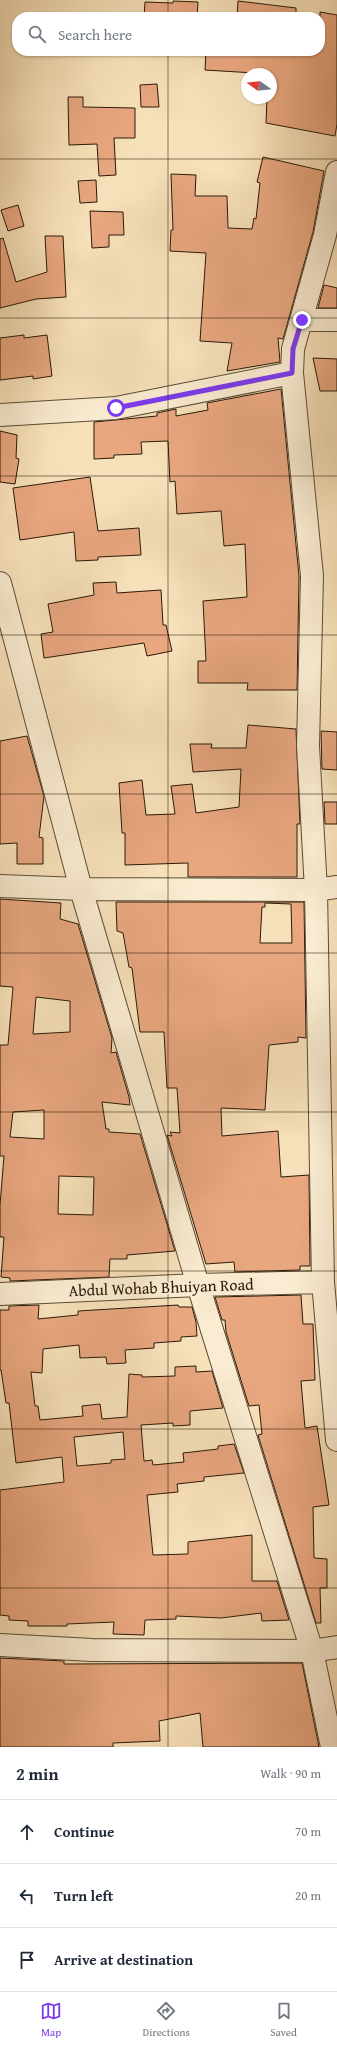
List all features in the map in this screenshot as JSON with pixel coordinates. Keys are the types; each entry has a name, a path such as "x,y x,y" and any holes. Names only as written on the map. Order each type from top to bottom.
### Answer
{"street":[{"path":"337,172 325,234 293,349 292,373 312,576 308,746 327,889 323,1282 337,1440"},
{"path":"302,320 337,320"},
{"path":"0,415 116,408 292,373"},
{"path":"0,583 81,889 198,1285 312,1651 332,1747"},
{"path":"0,886 81,889 327,889"},
{"name":"Abdul Wohab Bhuiyan Road","path":"0,1294 198,1285 323,1282"},
{"path":"0,1645 92,1650 312,1651 337,1647"}],"building":[{"path":"173,1 198,2 197,12 144,12 145,2 173,3"},
{"path":"238,1 296,8 296,12 237,12"},
{"path":"325,13 337,15 337,124 335,136 266,123 267,104 277,104 277,68 241,68 241,72 205,70 206,56 325,56"},
{"path":"157,84 159,107 141,107 140,85"},
{"path":"68,97 83,97 83,107 135,108 135,138 114,138 116,175 99,176 97,144 69,145"},
{"path":"263,157 324,171 313,232 283,339 278,338 280,362 227,371 232,343 200,341 206,253 170,251 171,230 173,230 171,174 196,175 195,196 227,196 228,228 252,229 254,218 256,219 260,183 257,182"},
{"path":"96,180 97,202 80,203 78,181"},
{"path":"18,205 24,226 8,231 1,210"},
{"path":"90,211 123,212 124,235 109,235 109,247 92,248"},
{"path":"45,236 63,236 66,297 36,299 0,308 0,239 3,238 16,282 47,272"},
{"path":"324,285 337,288 337,308 318,308"},
{"path":"24,335 24,338 47,335 52,376 33,379 33,376 0,380 0,338"},
{"path":"313,358 337,359 337,391 320,391"},
{"path":"281,389 299,576 297,690 247,690 248,683 198,683 198,661 206,661 203,601 247,597 245,544 224,546 221,511 177,514 175,481 170,482 168,441 141,442 142,454 114,455 114,458 94,459 94,422 157,416 157,413 176,409 176,416 208,410 207,403"},
{"path":"0,431 17,435 16,458 19,459 15,484 0,482"},
{"path":"90,477 98,531 139,528 141,555 98,557 98,560 76,561 74,532 20,540 13,488"},
{"path":"116,582 117,593 161,590 163,625 166,625 172,651 147,656 144,643 44,658 41,634 53,632 48,604 94,595 93,583"},
{"path":"248,725 296,729 300,824 297,824 297,877 188,877 188,863 125,865 125,833 122,833 119,783 142,780 146,815 175,814 171,786 192,784 196,813 239,807 241,769 193,772 190,744 212,744 211,748 246,748"},
{"path":"321,731 337,732 337,770 322,769"},
{"path":"27,736 44,796 39,837 43,838 43,864 17,864 17,843 0,844 0,741"},
{"path":"324,802 337,802 337,824 325,824"},
{"path":"0,899 61,903 60,919 78,924 112,1038 111,1053 116,1052 129,1097 130,1105 102,1102 106,1129 109,1129 109,1132 140,1134 175,1251 127,1255 127,1259 110,1259 109,1277 10,1281 10,1278 1,1277 4,1237 0,1237 0,1205 4,1156 0,1156 0,1045 8,1045 13,987 0,986","holes":["36,997 70,1001 70,1032 33,1034","44,1110 44,1139 10,1137 13,1112","59,1176 94,1177 93,1215 58,1214"]},
{"path":"116,902 304,902 306,1038 298,1037 298,1042 269,1045 265,1110 221,1108 222,1136 278,1131 281,1177 309,1175 310,1266 300,1266 300,1270 235,1272 234,1262 206,1264 167,1135 172,1136 170,1132 180,1133 177,1088 167,1088 164,1032 140,1032 132,968 129,967 123,933 117,931","holes":["265,903 291,904 292,943 260,943 262,907 265,907"]},
{"path":"301,1295 303,1324 313,1324 315,1380 301,1381 305,1428 317,1426 329,1505 313,1507 314,1558 327,1559 327,1588 320,1588 321,1623 316,1623 258,1435 262,1434 259,1405 249,1406 226,1332 225,1320 222,1320 215,1297"},
{"path":"39,1305 38,1319 78,1315 78,1311 178,1305 179,1307 192,1307 196,1322 197,1336 181,1337 181,1341 154,1343 154,1348 125,1350 126,1363 107,1364 106,1357 80,1358 79,1345 43,1349 42,1373 31,1372 35,1406 38,1406 40,1420 83,1416 82,1406 100,1404 102,1419 127,1417 129,1374 142,1375 142,1377 175,1376 175,1367 196,1366 196,1372 212,1371 223,1408 190,1411 190,1425 173,1426 173,1423 141,1425 144,1461 152,1460 153,1465 184,1462 183,1453 218,1449 218,1446 234,1444 244,1473 204,1477 204,1481 177,1484 178,1492 147,1495 153,1555 188,1554 188,1542 252,1535 252,1581 277,1581 289,1620 262,1621 261,1613 221,1618 176,1616 176,1619 145,1620 144,1635 113,1634 114,1622 67,1624 67,1626 28,1626 28,1621 9,1620 9,1616 0,1615 0,1490 64,1482 62,1457 16,1463 9,1403 6,1403 0,1370 0,1310 9,1310 9,1306","holes":["123,1432 125,1459 111,1460 111,1463 77,1466 74,1437"]},
{"path":"0,1658 64,1661 64,1664 302,1663 319,1747 203,1747 200,1713 159,1721 160,1741 113,1743 113,1747 0,1747"}],"route":[{"path":"116,408 292,373 293,349 302,320"}]}
